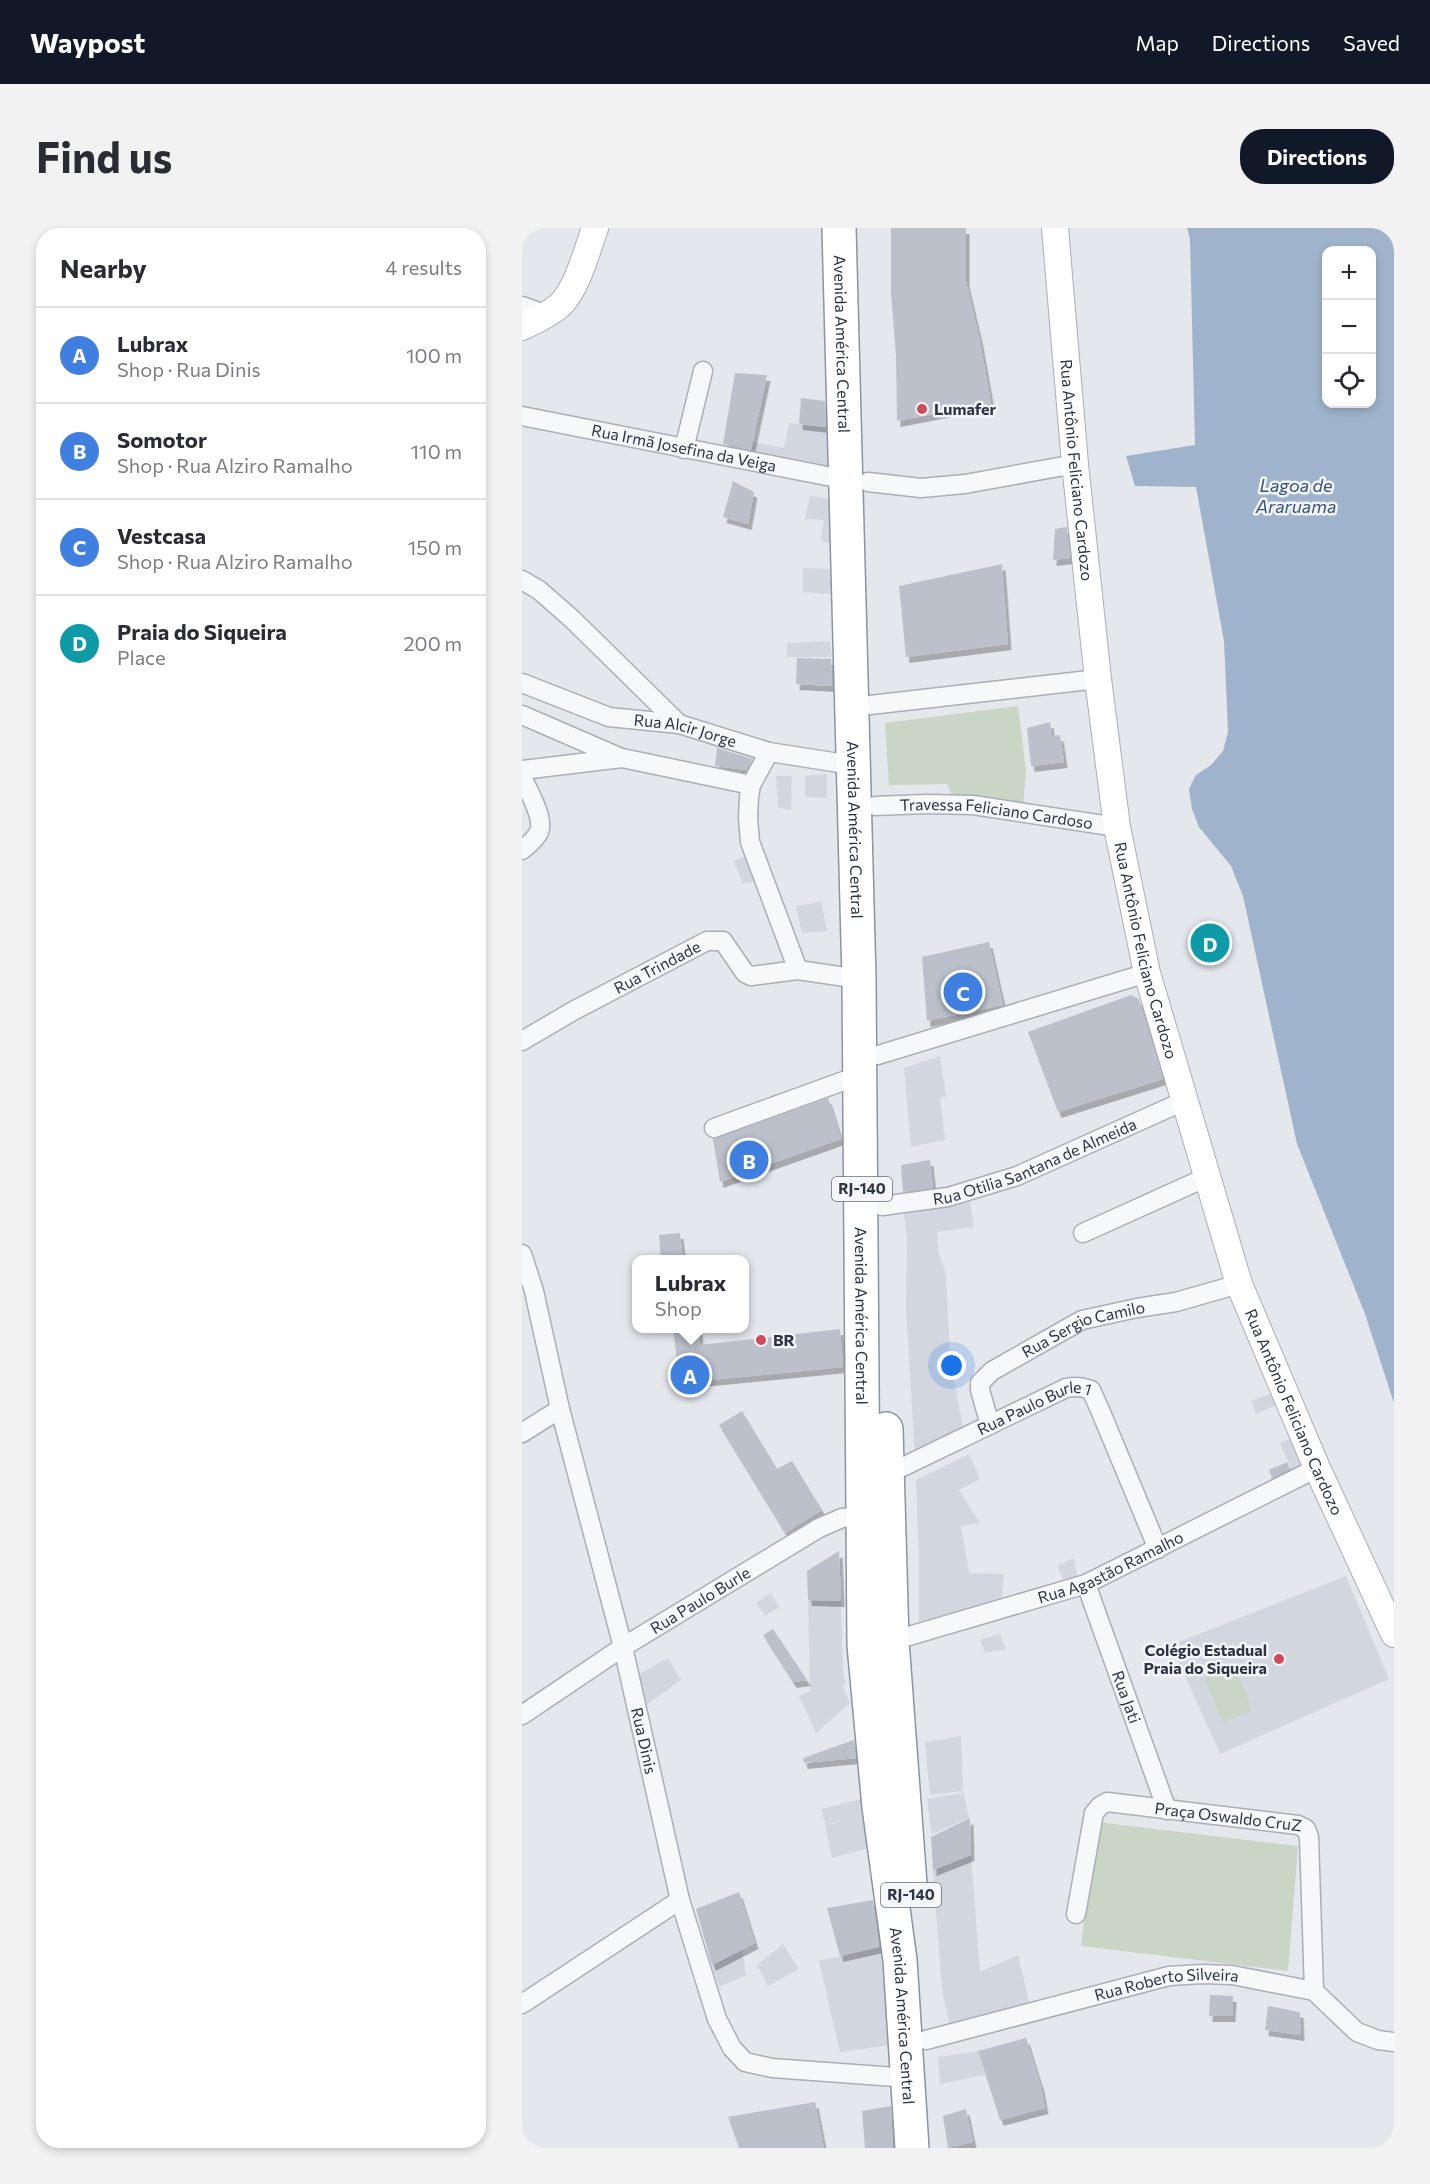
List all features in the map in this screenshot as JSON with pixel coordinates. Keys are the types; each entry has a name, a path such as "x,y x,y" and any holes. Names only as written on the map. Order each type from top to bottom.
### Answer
{"highway":[{"name":"Avenida América Central","path":"839,228 857,481 874,806 869,1065 876,1516 864,1645 879,1807 900,1960 912,2148"},
{"name":"Avenida América Central","path":"860,228 852,765 859,979 882,1206 886,1475 876,1516 892,1641 911,1889 926,2040 932,2148"}],"street":[{"path":"522,327 547,315 562,304 574,285 595,228"},
{"name":"Rua Antônio Feliciano Cardozo","path":"1055,228 1075,464 1098,679 1117,827 1147,974 1239,1284 1317,1468 1394,1634"},
{"path":"522,306 547,315"},
{"path":"684,449 703,371"},
{"name":"Rua Irmã Josefina da Veiga","path":"522,416 857,481 921,488 965,484 1075,464"},
{"path":"522,580 539,590 572,620 679,724"},
{"path":"870,705 1098,679"},
{"name":"Rua Alcir Jorge","path":"522,683 609,717 640,722 679,724 769,752 852,765"},
{"path":"522,715 622,758 752,785"},
{"path":"769,752 752,785 748,818 750,842 798,970"},
{"path":"522,770 622,758"},
{"path":"522,777 541,825 534,840 522,850"},
{"name":"Travessa Feliciano Cardoso","path":"874,806 973,805 1117,827"},
{"name":"Rua Trindade","path":"522,1041 573,1011 707,940 723,941 745,973 751,976 798,970 859,979"},
{"path":"714,1128 869,1065 1147,974"},
{"name":"Rua Otilia Santana de Almeida","path":"882,1206 948,1197 1017,1176 1184,1101"},
{"path":"1083,1233 1207,1177"},
{"name":"Rua Dinis","path":"522,1254 534,1291 560,1409 623,1647 680,1900 717,2019 732,2048 745,2062 772,2068 909,2078"},
{"name":"Rua Sergio Camilo","path":"990,1425 980,1383 992,1371 1040,1343 1082,1320 1176,1302 1239,1284"},
{"name":"Rua Paulo Burle 1","path":"886,1475 1066,1388 1075,1386 1091,1390 1158,1549"},
{"path":"522,1433 560,1409"},
{"name":"Rua Agastão Ramalho","path":"892,1641 1086,1584 1317,1468"},
{"name":"Rua Paulo Burle","path":"522,1714 623,1647 832,1521 876,1516"},
{"name":"Rua Jati","path":"1086,1584 1167,1810"},
{"name":"Praça Oswaldo CruZ","path":"1076,1914 1094,1814 1100,1806 1107,1802 1298,1825 1306,1829 1308,1837 1314,1991"},
{"path":"522,2004 680,1900"},
{"name":"Rua Roberto Silveira","path":"926,2040 1169,1976 1232,1975 1314,1991"},
{"path":"1314,1991 1357,2032 1378,2040 1394,2042"}],"shaded area":[{"path":"789,423 828,428 828,473 749,457 752,442 784,448"},
{"path":"810,496 835,500 835,544 821,541 824,520 805,519"},
{"path":"803,568 831,569 832,594 803,592"},
{"path":"830,641 832,657 787,657 787,643"},
{"path":"827,774 827,798 805,797 805,776"},
{"path":"776,776 792,776 791,810 778,808"},
{"path":"749,855 756,881 743,884 734,861"},
{"path":"821,902 827,931 802,933 796,906"},
{"path":"940,1056 946,1096 940,1098 945,1140 911,1147 904,1068"},
{"path":"970,1202 974,1227 937,1232 939,1253 946,1274 950,1357 964,1434 915,1455 906,1309 907,1236 904,1214"},
{"path":"1277,1391 1282,1403 1256,1414 1251,1401"},
{"path":"1300,1435 1312,1466 1294,1476 1280,1443"},
{"path":"969,1454 980,1479 959,1490 980,1523 961,1526 969,1573 1004,1574 1002,1604 919,1628 916,1480"},
{"path":"1074,1558 1078,1580 1066,1585 1057,1566"},
{"name":"Colégio Estadual Praia do Siqueira","path":"1346,1576 1389,1679 1220,1754 1171,1645"},
{"path":"771,1593 779,1607 765,1616 756,1603"},
{"path":"808,1600 841,1601 843,1671 846,1684 842,1685 850,1703 816,1733 799,1696 810,1691"},
{"path":"1000,1634 1006,1649 985,1653 980,1640"},
{"path":"668,1658 681,1680 646,1705 638,1675"},
{"path":"961,1736 963,1791 930,1795 925,1742"},
{"path":"964,1793 969,1818 932,1834 927,1799"},
{"path":"868,1797 876,1846 832,1858 825,1825 842,1822 825,1824 822,1809"},
{"path":"971,1855 980,1972 1018,1955 1031,2010 951,2030 942,1990 933,1870"},
{"path":"783,1944 799,1969 768,1986 757,1965"},
{"path":"890,1944 897,2044 840,2052 819,1961"},
{"path":"742,1950 746,1975 719,1987 712,1965"},
{"path":"978,2051 985,2075 940,2084 938,2057"}],"green space":[{"path":"1018,706 1026,770 1023,808 955,801 947,784 889,785 885,723"},
{"path":"1236,1667 1252,1711 1222,1722 1205,1678"},
{"path":"1096,1822 1298,1846 1288,1971 1081,1946"}],"water":[{"name":"Lagoa de Araruama","path":"1187,228 1394,228 1394,1403 1365,1314 1297,1144 1243,896 1231,866 1199,827 1192,809 1189,789 1196,775 1211,765 1223,751 1228,732 1224,641 1196,487 1135,486 1126,456 1195,445 1190,239"}],"building":[{"path":"891,228 966,228 966,281 991,403 897,421 896,356 891,293"},
{"path":"735,373 767,375 751,450 723,444"},
{"path":"801,398 825,401 826,427 799,424"},
{"path":"733,481 754,492 748,524 723,517"},
{"path":"1067,527 1070,558 1053,560 1055,529"},
{"path":"1002,564 1008,644 906,657 899,586"},
{"path":"797,658 831,659 832,686 796,684"},
{"path":"1050,722 1052,736 1060,735 1064,762 1031,766 1027,728"},
{"path":"717,748 753,759 746,770 715,766"},
{"path":"989,942 1003,1005 927,1021 922,957"},
{"path":"1131,995 1139,999 1163,1079 1058,1112 1028,1032"},
{"path":"828,1098 841,1139 720,1182 713,1139"},
{"path":"930,1160 933,1188 903,1192 901,1165"},
{"path":"680,1233 682,1255 661,1255 659,1235"},
{"path":"840,1329 843,1367 680,1383 674,1333 699,1333 700,1345"},
{"path":"742,1411 777,1469 792,1461 822,1510 785,1533 719,1425"},
{"path":"1287,1462 1290,1469 1272,1478 1269,1470"},
{"path":"839,1551 841,1601 808,1600 807,1571"},
{"path":"773,1629 807,1680 793,1682 763,1635"},
{"path":"854,1740 856,1758 804,1763 803,1758"},
{"path":"970,1818 971,1855 933,1870 931,1837"},
{"path":"739,1892 755,1943 712,1965 696,1909"},
{"path":"873,1900 879,1947 840,1956 827,1908"},
{"path":"1210,1995 1233,1996 1232,2016 1209,2016"},
{"path":"1268,2006 1300,2012 1301,2035 1265,2030"},
{"path":"1026,2038 1041,2086 1045,2108 1000,2120 978,2051"},
{"path":"815,2102 824,2148 739,2148 728,2117"},
{"path":"891,2106 893,2148 865,2148 862,2111"},
{"path":"966,2109 973,2142 948,2148 943,2116"}],"place":[{"name":"Lumafer","path":"922,409"},
{"name":"Praia do Siqueira","path":"1210,943"},
{"name":"Vestcasa","path":"963,992"},
{"name":"Somotor","path":"749,1160"},
{"name":"BR","path":"761,1340"},
{"name":"Lubrax","path":"690,1375"},
{"name":"Colégio Estadual Praia do Siqueira","path":"1279,1659"}]}
